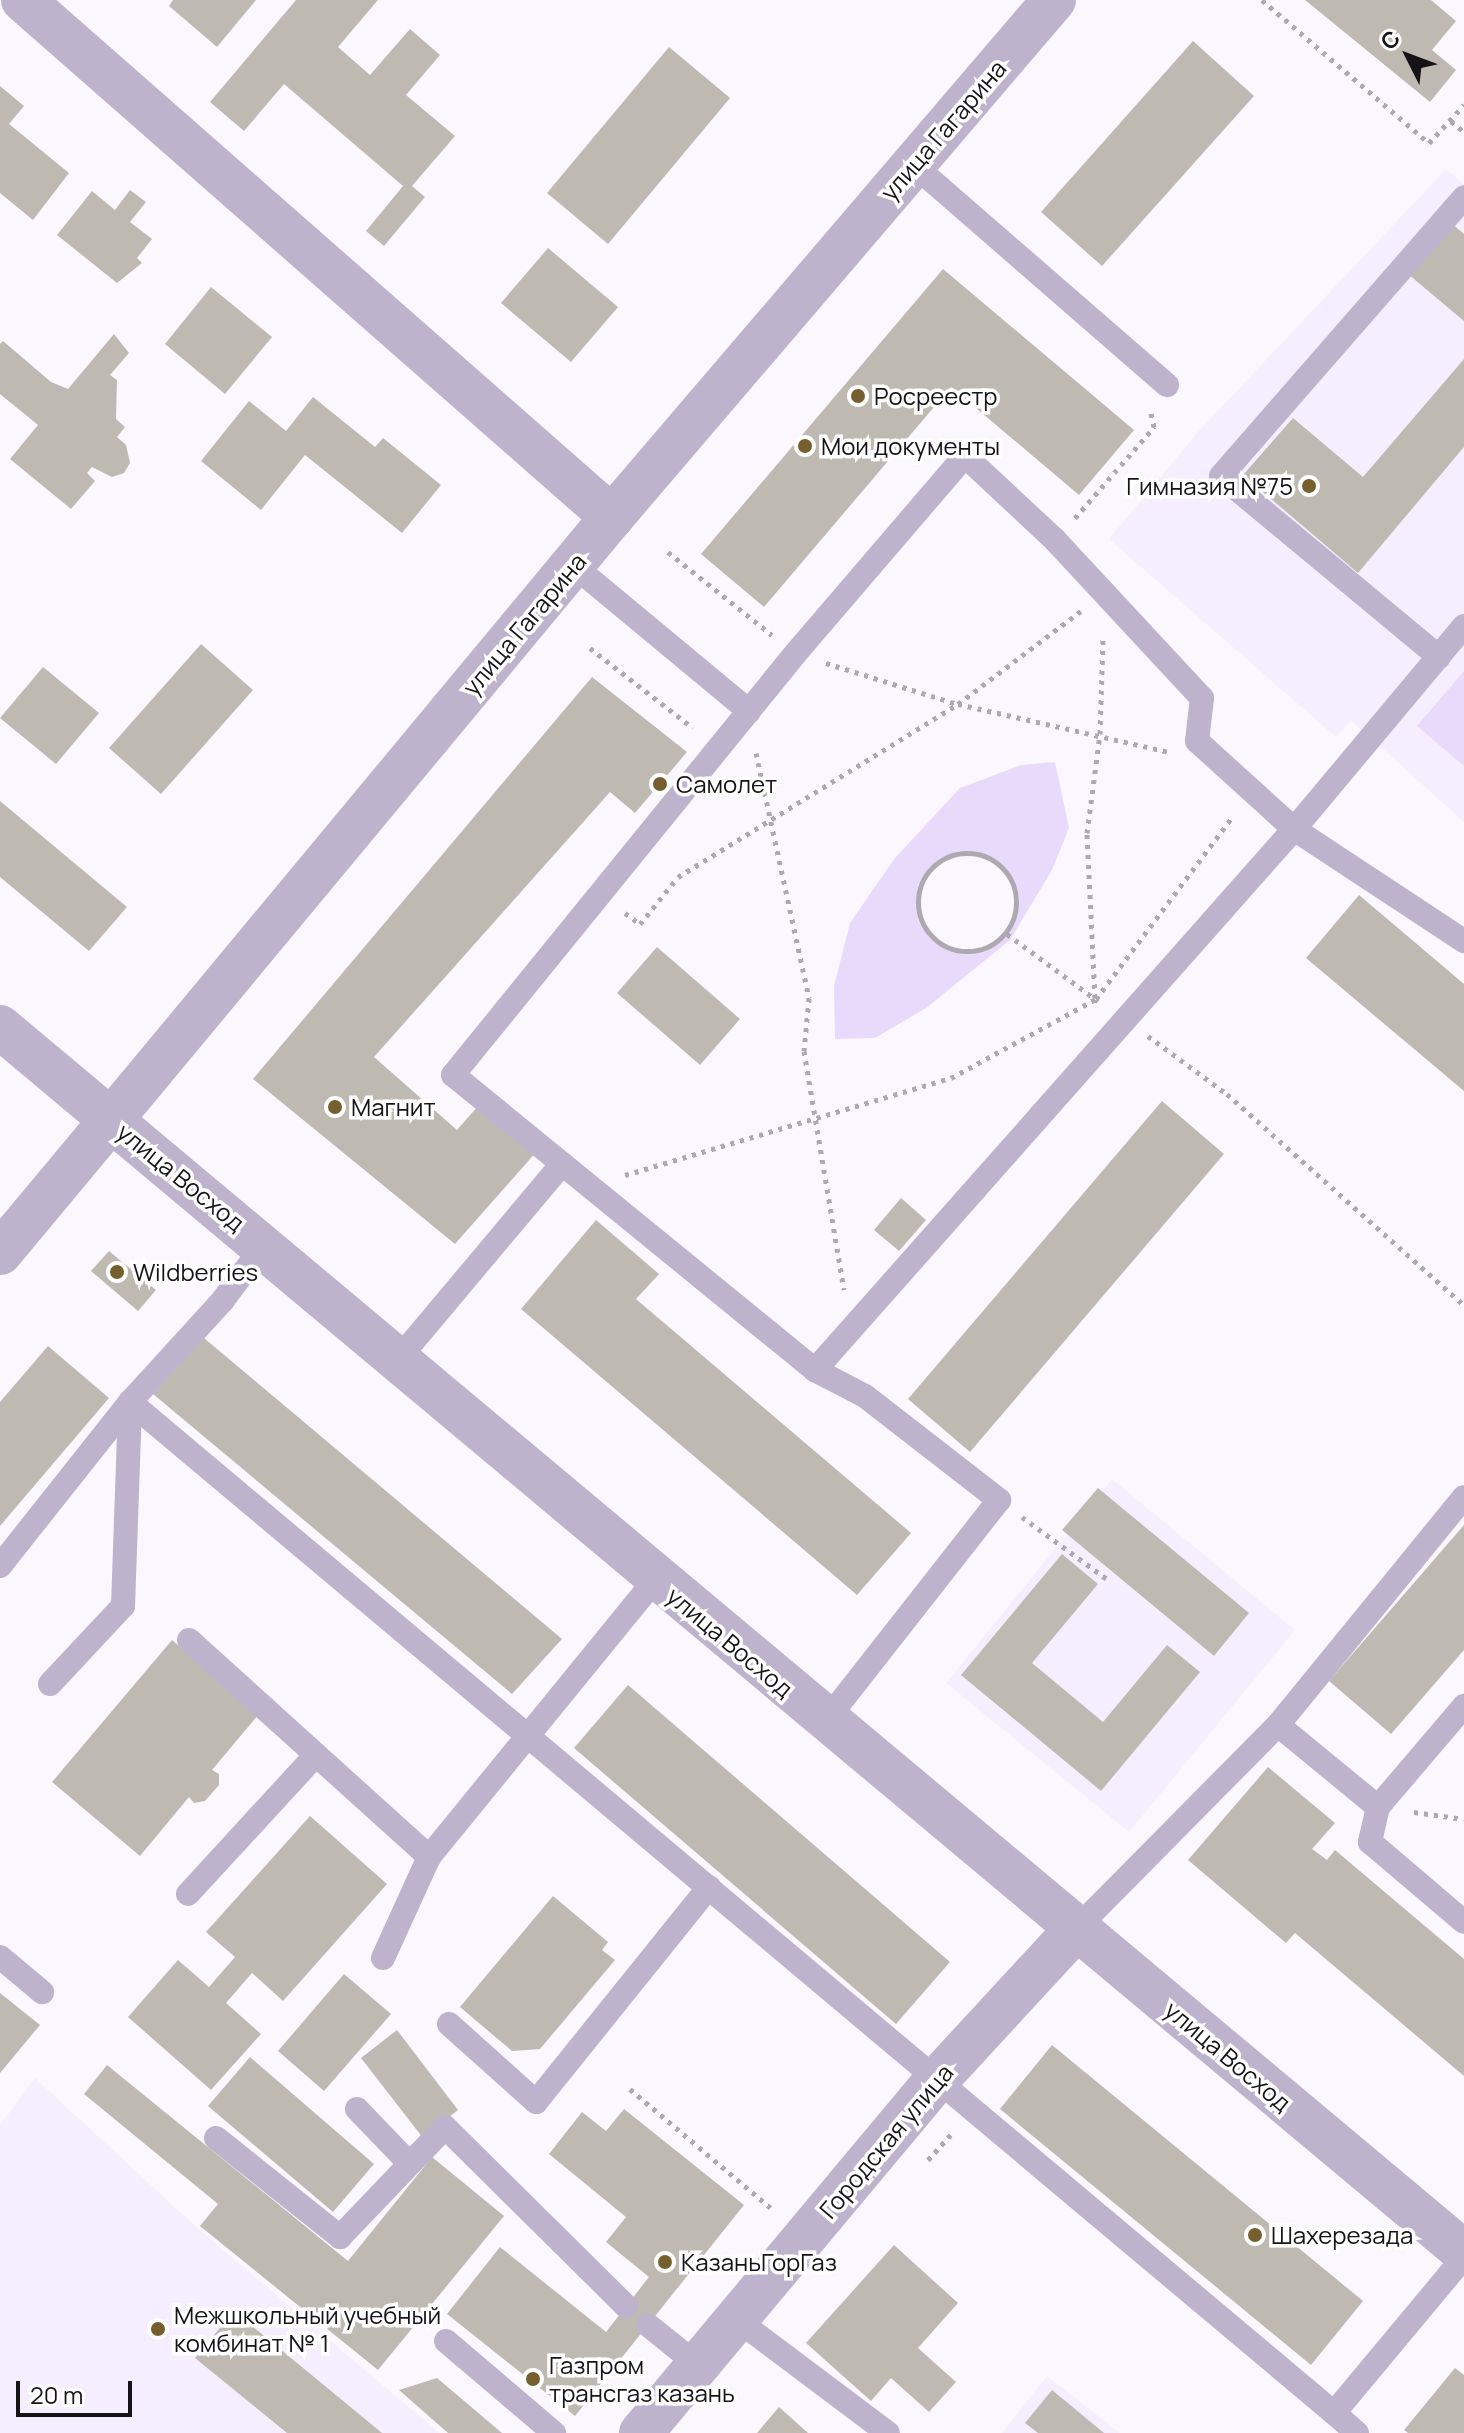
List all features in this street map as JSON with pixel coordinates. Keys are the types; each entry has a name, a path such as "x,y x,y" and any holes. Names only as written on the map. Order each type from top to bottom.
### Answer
{"street":[{"path":"23,0 612,517"},
{"name":"улица Гагарина","path":"0,1253 612,517 1054,0"},
{"name":"улица Восход","path":"0,1027 400,1357 825,1722 1464,2255"},
{"name":"Городская улица","path":"641,2433 934,2083 1076,1929"}],"lane":[{"path":"915,166 1167,385"},
{"path":"1439,657 1221,476 1464,197"},
{"path":"825,1722 869,1672 999,1500 865,1396 815,1370 453,1075 599,892 795,654 965,456 1055,540 1202,698 1197,741 1294,829 1464,941"},
{"path":"573,565 749,711"},
{"path":"815,1370 1294,829 1464,626"},
{"path":"400,1357 562,1164"},
{"path":"0,1566 130,1402 223,1300 264,1245"},
{"path":"50,1684 123,1606 130,1402"},
{"path":"130,1402 530,1735 934,2083 1357,2433"},
{"path":"1076,1929 1278,1725 1464,1497"},
{"path":"383,1958 429,1857 656,1579"},
{"path":"189,1640 429,1857"},
{"path":"1464,1706 1378,1807 1370,1842 1464,1922"},
{"path":"1278,1725 1378,1807"},
{"path":"188,1894 316,1755"},
{"path":"449,2024 536,2102 709,1887"},
{"path":"0,1957 42,1992"},
{"path":"357,2109 410,2164"},
{"path":"216,2138 340,2237 445,2127 626,2306"},
{"path":"1334,2413 1464,2255"},
{"path":"736,2319 888,2433"},
{"path":"648,2325 698,2365"},
{"path":"446,2341 554,2433"}],"path":[{"path":"1262,0 1429,143 1464,105"},
{"path":"1451,121 1464,132"},
{"path":"1055,540 1154,427 1140,362"},
{"path":"668,552 795,654 958,704 1100,734 1171,753 1181,763"},
{"path":"599,892 640,924 678,877 958,704 1105,593"},
{"path":"1096,999 1087,833 1100,734 1105,593"},
{"path":"590,648 718,747"},
{"path":"749,711 769,819 809,998 804,1051 813,1120 851,1326"},
{"path":"589,1185 951,1078 1096,999 1235,813 1224,803"},
{"path":"974,851 1005,868 1018,901 1007,934 977,952 942,947 918,921 918,886 940,858 974,851"},
{"path":"1007,934 1227,1094 1464,1305"},
{"path":"999,1500 1107,1579"},
{"path":"1378,1807 1464,1819"},
{"path":"630,2089 805,2238"}],"shaded area":[{"name":"Гимназия №75","path":"1446,169 1464,184 1464,822 1351,720 1336,737 1109,539 1198,432"},
{"path":"1464,671 1464,766 1417,726"},
{"path":"1055,762 1069,828 1052,870 1010,940 926,1008 875,1038 835,1039 834,986 850,923 895,858 960,788 1021,765","holes":["974,851 1005,868 1018,901 1007,934 977,952 942,947 918,920 918,885 940,858"]},
{"path":"1112,1479 1295,1630 1129,1832 946,1683"},
{"name":"Межшкольный учебный комбинат № 1","path":"35,2078 194,2225 439,2433 0,2433 0,2125"},
{"path":"1047,2376 1120,2433 1002,2433"}],"building":[{"path":"173,0 256,0 217,47 169,6"},
{"path":"296,0 378,0 338,47 370,75 410,29 440,55 406,95 455,136 412,186 425,197 384,246 366,231 403,186 284,84 244,131 210,102"},
{"path":"1305,0 1431,0 1456,21 1432,50 1456,70 1430,102"},
{"path":"1193,41 1254,96 1102,266 1041,212"},
{"path":"669,47 730,98 608,244 547,193"},
{"path":"0,86 24,106 9,124 69,173 33,220 0,193"},
{"path":"130,190 146,202 130,222 152,239 137,258 142,263 117,283 57,235 92,191 115,210"},
{"path":"1451,223 1464,234 1464,321 1408,274"},
{"path":"548,248 618,307 571,362 501,303"},
{"path":"943,269 1134,430 1079,495 951,387 764,607 701,554"},
{"path":"211,287 272,337 225,394 165,344"},
{"path":"114,334 129,353 110,375 117,380 116,419 125,427 117,437 126,445 130,463 124,473 112,477 92,467 87,473 95,481 71,509 10,459 38,425 0,394 0,344 3,341 51,382 68,389"},
{"path":"1464,359 1464,447 1358,573 1243,475 1293,418 1363,477"},
{"path":"313,397 375,447 383,438 441,485 402,533 305,455 261,510 201,461 249,401 286,431"},
{"path":"201,644 253,690 161,794 109,748"},
{"path":"43,667 99,713 56,764 0,718"},
{"path":"592,677 687,752 635,813 610,792 374,1057 457,1130 479,1105 538,1150 455,1244 253,1079"},
{"path":"0,801 127,907 89,951 0,877"},
{"path":"1359,895 1464,984 1464,1091 1306,958"},
{"path":"657,947 740,1019 700,1065 617,993"},
{"path":"1162,1101 1224,1154 970,1452 908,1399"},
{"path":"901,1198 926,1220 899,1251 874,1230"},
{"path":"596,1220 659,1274 636,1299 911,1533 857,1595 521,1309"},
{"path":"109,1251 156,1290 138,1311 91,1271"},
{"path":"204,1338 562,1639 512,1694 153,1394"},
{"path":"48,1346 109,1398 0,1526 0,1402"},
{"path":"1098,1488 1249,1613 1214,1656 1062,1530"},
{"path":"1464,1525 1464,1650 1391,1734 1329,1681"},
{"path":"1062,1554 1098,1584 1032,1663 1103,1722 1167,1645 1200,1672 1101,1791 961,1675"},
{"path":"172,1640 259,1714 212,1770 219,1774 219,1785 205,1801 194,1803 189,1797 140,1856 52,1782"},
{"path":"628,1685 950,1962 896,2024 574,1748"},
{"path":"1268,1767 1335,1823 1312,1849 1327,1860 1335,1850 1464,1959 1464,2076 1295,1933 1286,1943 1188,1860"},
{"path":"310,1816 387,1884 283,2001 252,1973 226,2003 261,2034 211,2090 128,2017 178,1960 209,1987 235,1957 206,1932"},
{"path":"553,1896 608,1942 602,1950 615,1960 540,2049 512,2051 460,2007"},
{"path":"344,1974 391,2014 324,2091 278,2051"},
{"path":"0,1993 40,2025 0,2073"},
{"path":"397,2030 458,2110 423,2138 361,2058"},
{"path":"1052,2045 1363,2301 1311,2365 1000,2109"},
{"path":"250,2057 374,2164 333,2212 208,2106"},
{"path":"107,2065 348,2261 432,2157 504,2216 378,2370 200,2226 218,2204 84,2094"},
{"name":"КазаньГорГаз","path":"624,2109 744,2205 575,2416 447,2314 500,2247 606,2332 649,2277 606,2242 626,2217 549,2154 582,2112 606,2131"},
{"path":"894,2245 958,2303 918,2348 956,2382 929,2412 891,2378 871,2401 806,2343"},
{"path":"234,2311 382,2433 287,2433 195,2358"},
{"path":"1455,2368 1464,2375 1464,2433 1408,2433 1404,2430"},
{"path":"437,2378 502,2433 448,2433 399,2390"},
{"path":"1052,2390 1104,2433 1038,2433 1025,2423"},
{"path":"779,2407 808,2433 757,2433"}],"place":[{"name":"Росреестр","path":"858,396"},
{"name":"Мои документы","path":"805,446"},
{"name":"Гимназия №75","path":"1309,486"},
{"name":"Самолет","path":"660,784"},
{"name":"Магнит","path":"335,1107"},
{"name":"Wildberries","path":"117,1272"},
{"name":"Шахерезада","path":"1255,2235"},
{"name":"КазаньГорГаз","path":"665,2262"},
{"name":"Межшкольный учебный комбинат № 1","path":"158,2329"},
{"name":"Газпром трансгаз казань","path":"533,2379"}]}
